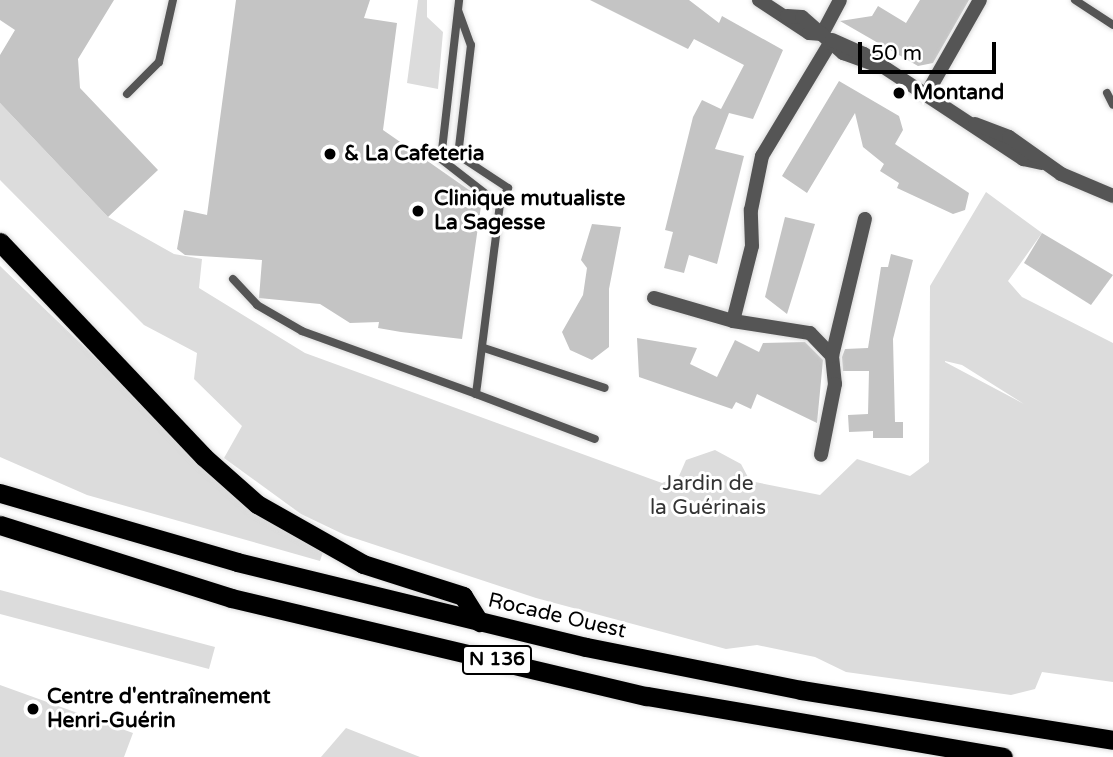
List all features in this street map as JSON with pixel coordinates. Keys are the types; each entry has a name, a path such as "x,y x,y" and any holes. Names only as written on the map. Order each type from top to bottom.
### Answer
{"highway":[{"path":"0,242 204,457 257,504 363,564 463,596 479,622"},
{"name":"Rocade Ouest","path":"0,493 236,562 479,622 801,690 1113,740"},
{"name":"N 136","path":"0,525 230,598 647,696 1003,757"}],"street":[{"path":"759,0 809,33 827,37 844,53 874,64 926,94 975,124 1023,159 1042,163 1113,196"},
{"path":"733,321 752,246 762,156 827,37 840,0"},
{"path":"926,94 980,0"},
{"path":"821,455 832,412 832,356 865,219"},
{"path":"653,298 733,321 810,333 832,356"}],"lane":[{"path":"127,94 159,62 173,0"},
{"path":"459,0 441,159 500,205"},
{"path":"1075,0 1113,24"},
{"path":"458,10 471,45 458,155 508,188 500,205 484,348 476,394"},
{"path":"1107,93 1113,105"},
{"path":"233,279 257,305 302,331 594,439"},
{"path":"484,348 605,388"}],"green space":[{"path":"418,0 427,0 427,17 443,32 438,89 407,83"},
{"name":"Jardin de la Guérinais","path":"0,103 108,217 174,254 202,259 199,288 305,353 662,483 679,476 686,460 715,450 741,464 750,481 820,495 857,459 910,476 929,462 930,286 986,192 1042,233 1008,281 1022,297 1113,343 1113,682 1042,672 1035,689 1011,695 846,672 815,657 757,645 726,649 536,598 345,535 301,514 224,458 242,426 194,379 197,353 144,325 0,180","holes":["945,361 962,365 1024,404"]},
{"path":"0,266 228,485 323,552 320,561 87,495 0,457"},
{"path":"0,590 215,647 209,669 0,614"},
{"name":"Centre d'entraînement Henri-Guérin","path":"0,685 133,733 124,757 0,757"},
{"name":"Centre d'entraînement Henri-Guérin","path":"346,728 420,757 321,757"}],"building":[{"path":"0,0 114,0 78,59 80,88 158,170 108,217 0,103 0,55 15,30 0,20"},
{"path":"236,0 370,0 364,18 397,23 383,130 482,199 462,339 378,328 379,322 350,323 320,304 259,298 262,260 185,255 177,249 184,210 207,215"},
{"path":"590,0 689,0 719,23 722,16 783,50 753,119 729,113 715,149 744,156 717,264 689,255 684,273 664,268 673,232 665,230 693,117 702,100 721,109 744,65 694,39 688,49"},
{"path":"920,0 969,0 933,63 918,66 840,21 872,16 878,6 906,23"},
{"path":"839,81 899,116 903,130 895,144 969,193 965,210 953,214 897,188 899,183 880,171 884,164 863,147 855,113 807,193 782,176"},
{"path":"785,217 815,224 787,314 765,297"},
{"path":"592,224 621,227 609,289 609,347 592,360 570,350 562,332 583,295 587,268 581,260"},
{"path":"1042,233 1113,275 1091,305 1024,263"},
{"path":"891,254 913,260 893,339 895,422 903,422 903,438 873,438 873,431 849,432 848,415 868,414 869,371 843,371 842,357 845,349 868,348 881,267 888,267"},
{"path":"637,338 697,348 690,364 717,377 735,340 759,352 763,343 805,342 823,360 817,423 757,394 751,409 736,402 732,409 639,377"}],"place":[{"name":"Montand","path":"899,93"},
{"name":"& La Cafeteria","path":"330,154"},
{"name":"Clinique mutualiste La Sagesse","path":"418,211"},
{"name":"Centre d'entraînement Henri-Guérin","path":"33,709"}]}
